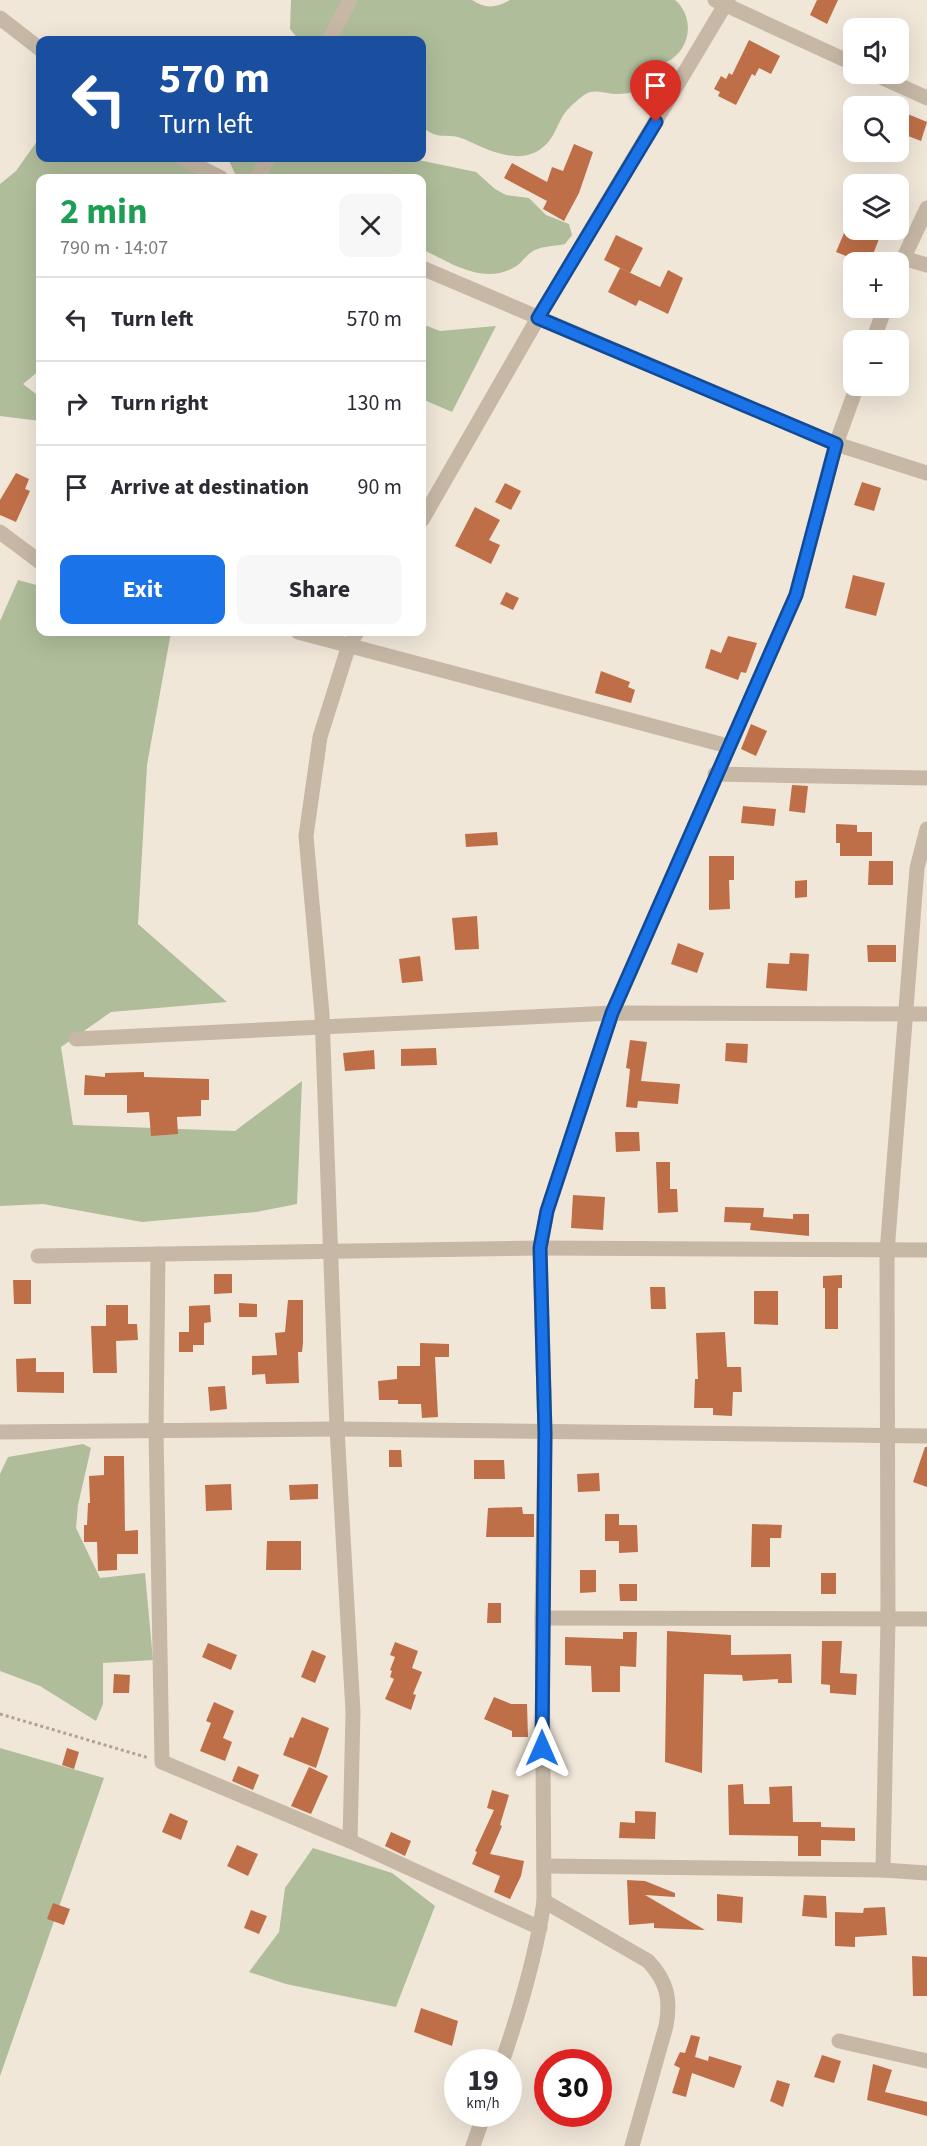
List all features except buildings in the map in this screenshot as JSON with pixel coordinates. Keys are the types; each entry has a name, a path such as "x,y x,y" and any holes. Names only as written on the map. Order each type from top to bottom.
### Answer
{"street":[{"path":"331,36 350,0"},
{"path":"426,513 723,2 843,59"},
{"path":"0,18 36,46"},
{"path":"896,84 927,98"},
{"path":"190,162 213,174"},
{"path":"907,252 927,208"},
{"path":"909,264 927,265"},
{"path":"426,270 836,444 927,473"},
{"path":"506,2049 520,2009 540,1928 544,1901 542,1618 545,1433 540,1248 547,1211 612,1013 715,774 796,595 836,444 853,396"},
{"path":"0,532 36,559"},
{"path":"335,636 353,638 728,746"},
{"path":"350,1841 353,1712 337,1429 323,1027 306,836 320,737 353,638"},
{"path":"715,774 927,778"},
{"path":"883,1870 888,1620 887,1252 917,868 927,830"},
{"path":"76,1039 612,1013 927,1014"},
{"path":"38,1256 540,1248 887,1252 927,1250"},
{"path":"158,1254 156,1432 162,1762 350,1841 540,1928"},
{"path":"0,1432 337,1429 927,1436"},
{"path":"542,1618 888,1620 927,1618"},
{"path":"544,1866 883,1870 927,1873"},
{"path":"544,1901 648,1961 660,1973 668,1990 669,2008 666,2026 632,2146"},
{"path":"839,2041 927,2061"},
{"path":"473,2146 480,2127"}],"path":[{"path":"0,1714 162,1762"}],"green space":[{"path":"291,0 472,0 481,5 491,6 510,0 675,0 685,13 688,29 684,45 679,52 658,68 640,91 620,94 597,91 587,93 568,109 552,137 543,147 521,156 510,156 458,137 439,136 426,130 426,36 296,36 290,29"},
{"path":"36,143 36,162 188,162 198,168 197,174 36,174 36,373 23,384 36,394 36,420 0,416 0,184 16,171"},
{"path":"230,162 426,162 476,172 495,189 506,195 529,198 546,215 569,224 572,235 565,244 534,250 518,265 501,273 478,273 454,265 426,251 426,174 235,174"},
{"path":"426,326 440,331 496,326 452,412 426,401"},
{"path":"18,580 36,585 36,636 170,636 147,765 138,924 227,1002 111,1012 61,1047 73,1125 235,1131 302,1081 297,1204 256,1212 142,1222 43,1204 0,1206 0,621"},
{"path":"83,1444 91,1448 78,1505 76,1528 100,1578 145,1573 153,1660 103,1663 103,1704 96,1721 40,1686 0,1671 0,1474 8,1457"},
{"path":"0,1748 104,1778 0,2076"},
{"path":"313,1848 392,1873 435,1906 396,2007 286,1984 249,1972 279,1932 285,1888"}],"route":[{"path":"542,1748 545,1433 540,1248 547,1211 612,1013 715,774 796,595 836,444 538,318 656,122"}]}
